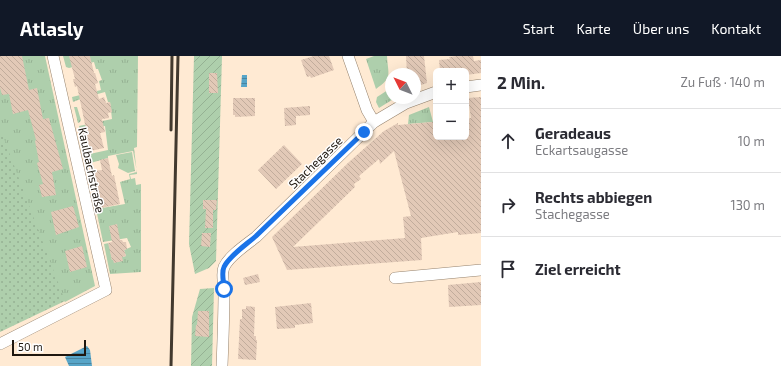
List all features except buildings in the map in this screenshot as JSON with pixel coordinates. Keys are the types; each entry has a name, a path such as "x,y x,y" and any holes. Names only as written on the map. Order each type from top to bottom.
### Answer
{"street":[{"name":"Kaulbachstraße","path":"0,344 106,290 54,56"},
{"path":"348,56 367,110 374,122"},
{"path":"469,87 481,85"},
{"name":"Stachegasse","path":"222,366 224,268 227,262 374,122 406,103 433,93"},
{"path":"395,278 481,270"}],"green space":[{"path":"0,56 45,56 95,286 65,302 0,208"},
{"path":"63,56 138,56 137,147 134,148 136,169 133,151 108,156 108,158 87,164 85,155 108,150 105,126 82,130 86,151 84,151 79,126 112,119 110,102 108,102 105,92 73,102 72,97 101,90 99,81 102,80 94,62 69,68 66,67"},
{"path":"194,56 222,56 216,261 209,268 195,274 189,244"},
{"path":"374,56 387,56 388,68 385,68 385,81 376,89 366,59"},
{"path":"385,92 385,104 379,108 376,102 377,97"},
{"path":"74,107 77,107 81,120 78,123"},
{"path":"429,107 433,122 408,124 409,115"},
{"path":"0,128 65,301 0,332"},
{"path":"132,152 135,171 128,173 118,168 119,164 116,155"},
{"path":"137,172 137,174 130,175 131,179 135,178 136,185 141,184 141,272 110,274 104,244 109,243 112,260 126,256 124,250 131,247 127,238 103,242 95,204 100,202 102,208 125,204 120,182 130,179 129,174"},
{"path":"214,288 212,366 191,366 192,317 200,289"}],"water":[{"path":"242,75 247,75 247,87 241,87"},
{"path":"87,346 90,350 92,366 69,366 65,357"}],"railway":[{"path":"171,130 172,56"},
{"path":"171,366 178,56"}],"route":[{"path":"224,289 223,274 227,262 364,132"}]}
